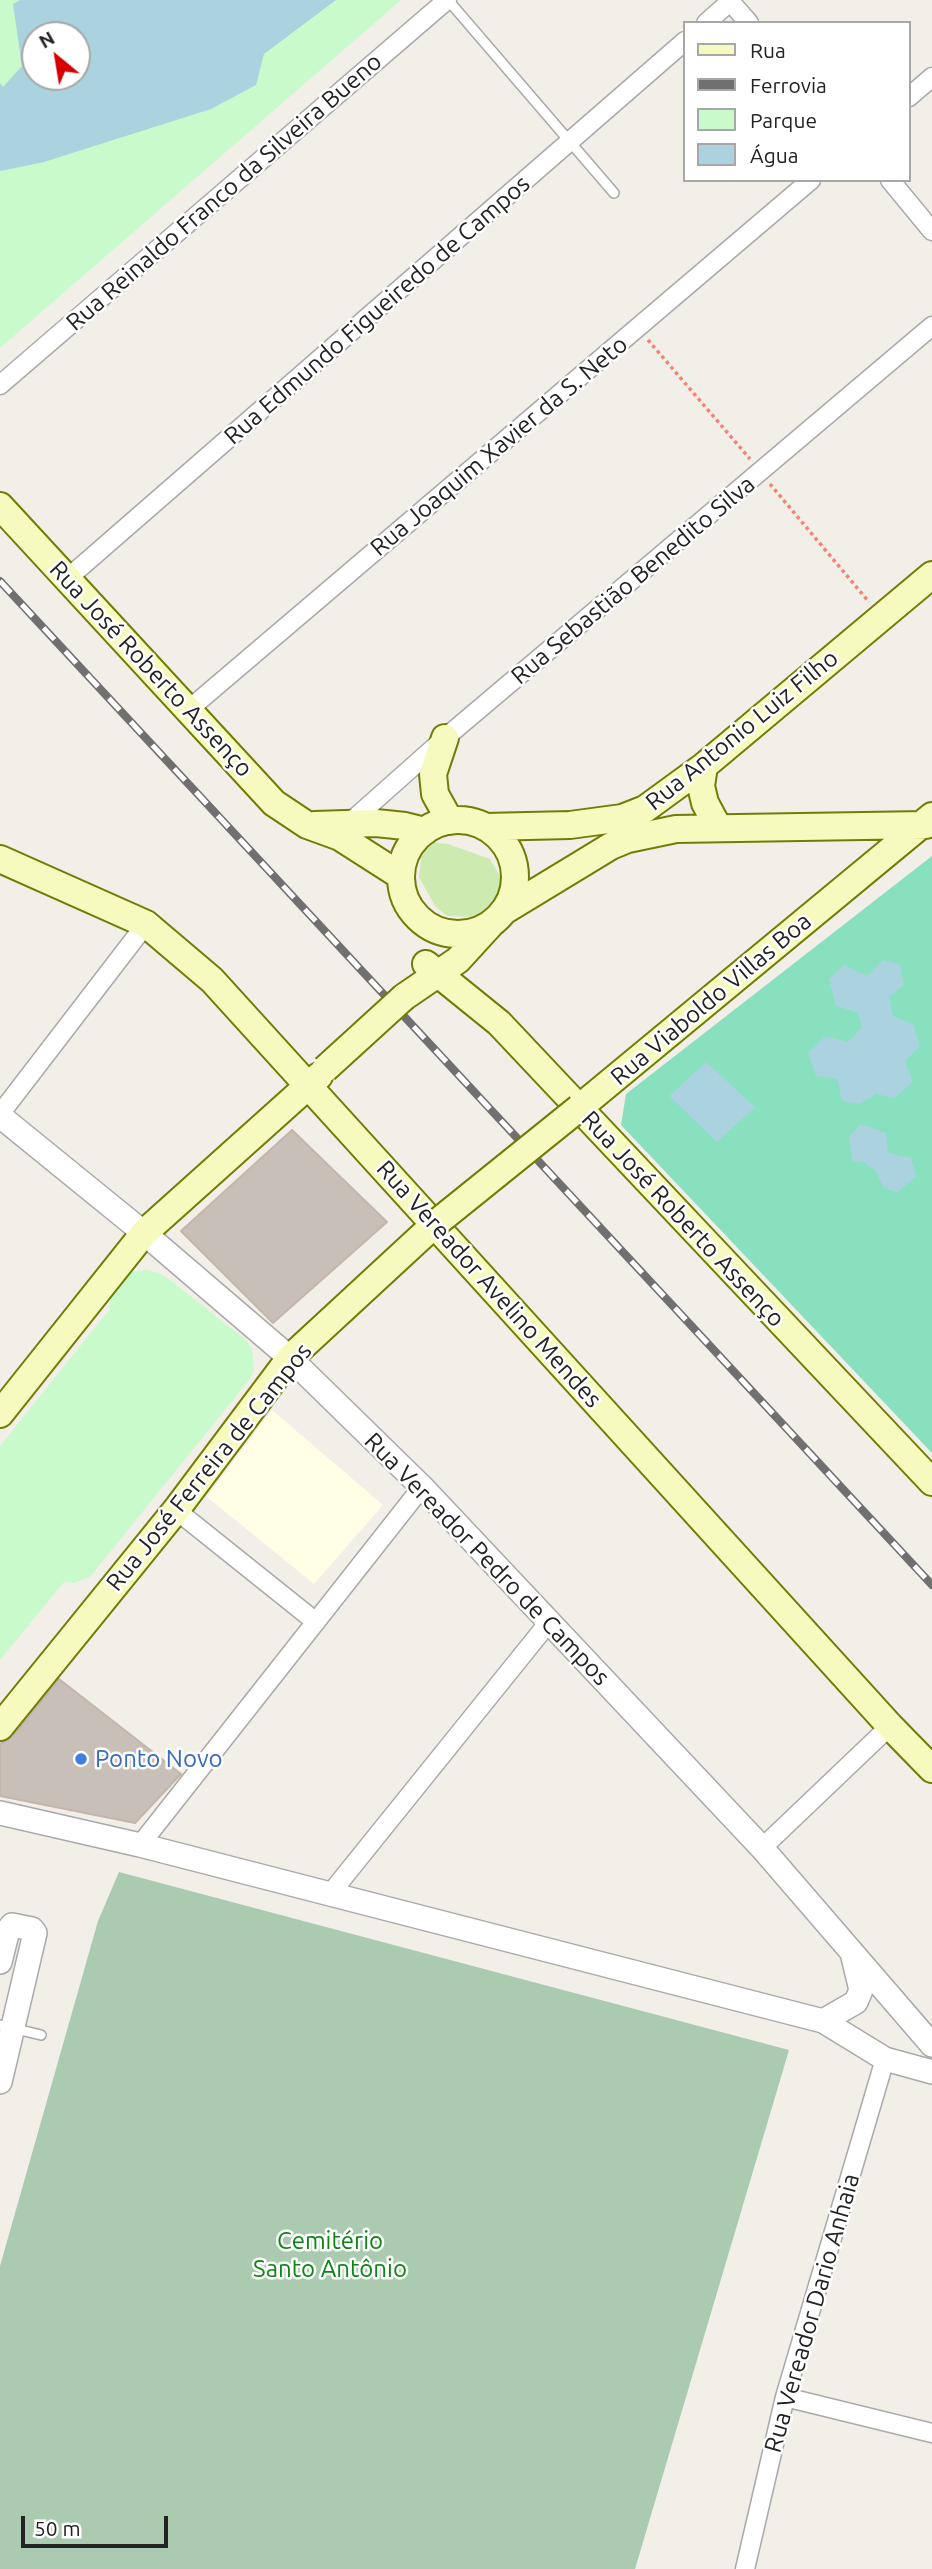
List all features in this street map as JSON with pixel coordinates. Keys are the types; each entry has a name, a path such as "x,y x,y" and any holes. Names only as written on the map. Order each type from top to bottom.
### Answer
{"main road":[{"name":"Rua José Roberto Assenço","path":"0,506 274,803 307,825 344,830 392,824 425,831"},
{"name":"Rua Antonio Luiz Filho","path":"485,827 570,825 622,818 645,809 704,766 932,575"},
{"path":"444,738 433,774 435,794 450,821"},
{"path":"704,766 701,786 705,803 718,827"},
{"path":"0,1414 144,1233 317,1078 433,969 471,949 498,918 514,889 514,864 504,842 485,827 461,820 450,821 425,831 412,844 404,859 401,877 403,891 408,905 419,919 432,929 452,934 472,933 498,918 583,862 628,839 676,829 928,822"},
{"name":"Rua Viaboldo Villas Boa","path":"435,1224 928,822"},
{"path":"344,830 401,877"},
{"name":"Rua Vereador Avelino Mendes","path":"0,859 146,924 212,979 317,1078 435,1224 932,1769"},
{"path":"432,929 433,969"},
{"name":"Rua José Roberto Assenço","path":"433,969 499,1023 932,1482"},
{"name":"Rua José Ferreira de Campos","path":"0,1727 176,1510 290,1358 435,1224"}],"street":[{"name":"Rua Reinaldo Franco da Silveira Bueno","path":"0,385 448,0"},
{"path":"708,21 730,1 747,21"},
{"name":"Rua Edmundo Figueiredo de Campos","path":"68,578 684,42"},
{"path":"911,95 932,77"},
{"name":"Rua Joaquim Xavier da S. Neto","path":"187,711 809,182"},
{"path":"892,182 932,231"},
{"name":"Rua Sebastião Benedito Silva","path":"344,830 444,738 932,326"},
{"path":"0,1115 146,924"},
{"name":"Rua Vereador Pedro de Campos","path":"0,1115 290,1358 422,1487 762,1849 932,2045"},
{"path":"140,1845 422,1487"},
{"path":"176,1510 316,1622"},
{"path":"330,1894 549,1622"},
{"path":"762,1849 890,1726"},
{"path":"0,1813 140,1845 824,2021 885,2059 932,2072"},
{"path":"0,1962 8,1930 12,1925 32,1929 35,1933 7,2027 0,2082"},
{"path":"824,2021 856,2002 861,1990 853,1954"},
{"name":"Rua Vereador Dario Anhaia","path":"745,2569 785,2397 885,2059"},
{"path":"785,2397 932,2433"}],"lane":[{"path":"448,0 614,192"},
{"path":"7,2027 41,2035"}],"shaded area":[{"path":"272,1410 383,1505 314,1584 207,1497"}],"green space":[{"path":"0,0 401,0 0,348"},
{"path":"430,842 448,844 490,859 506,886 489,910 474,917 447,916 435,906 419,877 422,849"},
{"path":"932,856 932,1453 621,1125 626,1094"},
{"path":"147,1270 170,1280 246,1340 252,1349 254,1370 249,1380 90,1577 73,1583 64,1582 0,1660 0,1446 109,1310 112,1287 123,1275"},
{"name":"Cemitério Santo Antônio","path":"119,1872 789,2050 635,2569 0,2569 0,2266 98,1921"}],"water":[{"path":"20,0 336,0 264,54 256,85 211,109 44,162 0,171 0,83 3,87 21,67 21,91 91,91 91,21 21,21 21,59 13,4"},
{"path":"883,960 900,964 904,985 889,997 893,1016 913,1024 920,1046 905,1061 913,1082 894,1098 876,1094 860,1104 842,1101 837,1079 816,1076 808,1053 825,1036 848,1042 862,1027 858,1013 836,1006 829,979 844,965 867,976"},
{"path":"706,1062 755,1107 717,1142 669,1096"},
{"path":"861,1124 886,1133 888,1153 911,1158 916,1176 897,1193 883,1187 876,1171 863,1162 852,1161 849,1136"}],"building":[{"path":"292,1130 387,1222 273,1323 181,1231"},
{"name":"Ponto Novo","path":"59,1679 181,1774 135,1823 0,1796 0,1744 12,1737"}],"railway":[{"path":"0,581 932,1585"}],"place":[{"name":"Ponto Novo","path":"81,1759"}]}
